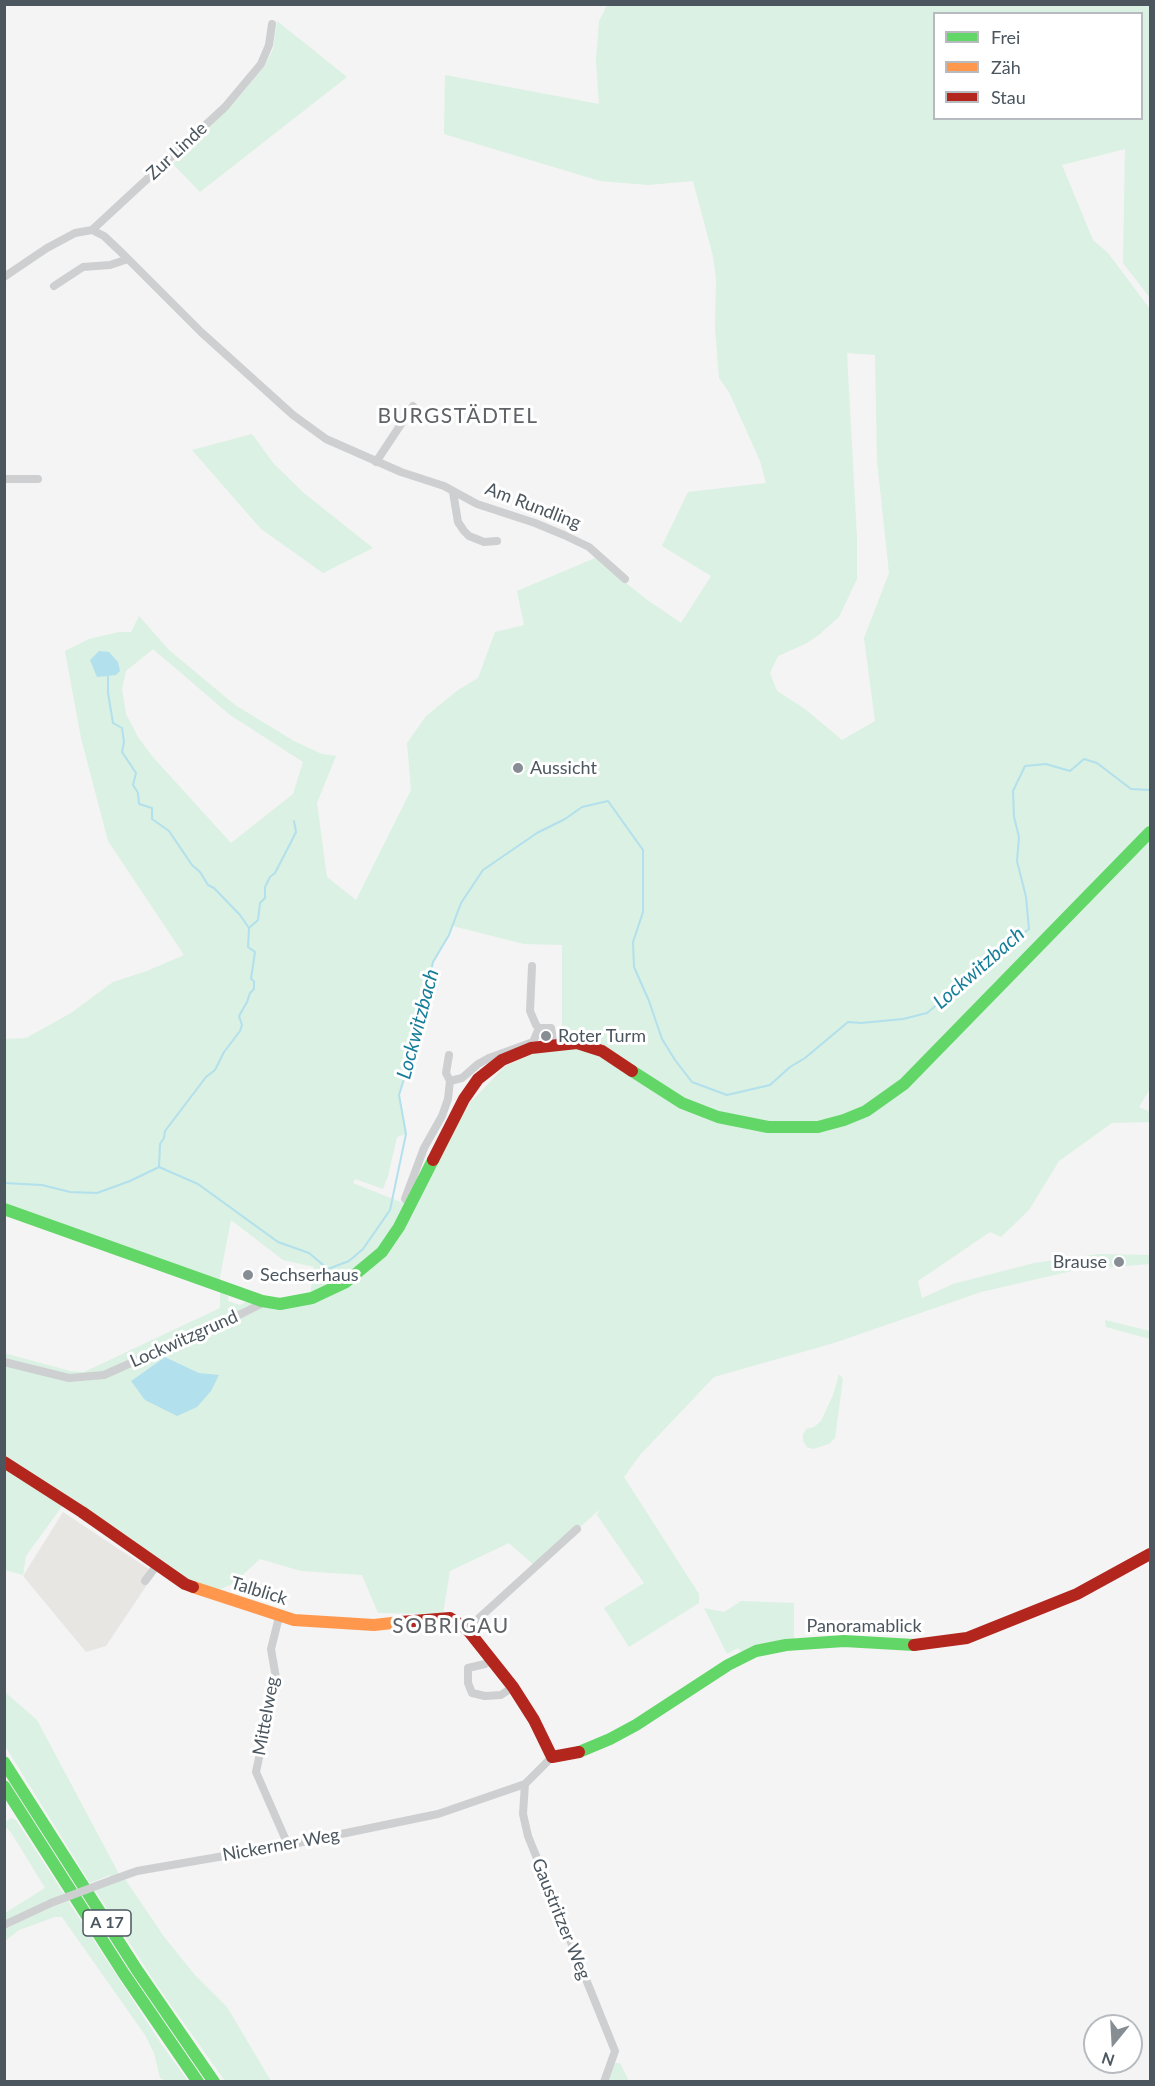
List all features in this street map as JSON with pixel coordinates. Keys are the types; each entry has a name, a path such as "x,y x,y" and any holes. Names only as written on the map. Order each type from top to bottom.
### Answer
{"main road":[{"path":"4,1209 262,1301 280,1304 297,1302 346,1282 382,1252 412,1203 464,1099 478,1079 502,1060 531,1048 577,1043 594,1047 682,1103 718,1117 768,1127 792,1128 818,1126 844,1120 866,1111 903,1084 1150,832"},
{"name":"Talblick","path":"4,1462 82,1512 185,1584 210,1594 294,1620 374,1624 450,1618 467,1629"},
{"name":"Panoramablick","path":"552,1757 573,1754 610,1739 636,1725 728,1665 756,1651 786,1645 844,1641 907,1646 967,1638 1077,1594 1150,1554"},
{"path":"467,1629 513,1687 534,1720 552,1757"},
{"name":"A 17","path":"4,1762 137,1970 214,2082"},
{"name":"A 17","path":"4,1786 118,1965 198,2082"}],"street":[{"name":"Zur Linde","path":"92,230 225,107 261,64 269,45 272,24"},
{"path":"4,277 47,248 75,233 92,230 104,236 201,332 293,415 326,439 376,462 413,406"},
{"path":"54,286 83,267 110,265 128,259"},
{"name":"Am Rundling","path":"376,462 444,486 477,504 535,523 589,547 625,579"},
{"path":"4,479 38,479"},
{"path":"453,492 458,522 464,531 484,542 496,541"},
{"path":"532,966 530,1011 539,1028"},
{"path":"539,1028 551,1028 554,1044"},
{"path":"450,1081 462,1078 489,1058 533,1042 539,1028"},
{"path":"412,1203 405,1199 424,1148 442,1116 448,1099 450,1081 446,1073 449,1055"},
{"name":"Lockwitzgrund","path":"4,1362 69,1378 104,1375 243,1313 262,1301"},
{"path":"467,1629 578,1529"},
{"path":"145,1581 157,1564"},
{"name":"Mittelweg","path":"279,1617 271,1649 276,1677 256,1772 288,1845"},
{"path":"492,1660 468,1668 468,1683 472,1693 485,1696 501,1695 513,1687"},
{"name":"Nickerner Weg","path":"4,1924 137,1871 288,1845 438,1815 525,1784 552,1757"},
{"name":"Gaustritzer Weg","path":"525,1784 523,1814 528,1836 615,2051 604,2082"}],"shaded area":[{"path":"63,1512 155,1573 106,1646 86,1652 23,1576"}],"green space":[{"path":"607,5 1150,5 1150,298 1123,263 1125,149 1062,165 1093,240 1108,253 1150,309 1150,1089 1139,1107 1150,1112 1150,1122 1112,1123 1059,1161 1029,1210 1001,1237 990,1232 918,1281 922,1298 953,1284 1034,1263 1099,1254 1150,1255 1150,1264 1076,1270 981,1292 834,1343 714,1377 640,1455 624,1477 699,1594 699,1603 629,1647 604,1608 644,1583 597,1515 600,1509 536,1567 509,1543 450,1571 443,1614 378,1613 362,1575 301,1571 260,1559 234,1583 216,1591 186,1578 110,1524 83,1510 5,1457 4,1353 70,1371 84,1372 220,1308 220,1292 228,1296 228,1301 240,1305 252,1302 280,1308 366,1272 468,1105 505,1066 532,1054 562,1049 562,945 524,944 453,926 433,962 399,1095 406,1134 397,1137 383,1189 355,1179 353,1183 406,1204 378,1251 358,1269 310,1295 314,1267 283,1260 231,1220 219,1282 5,1205 5,1039 26,1038 71,1013 113,982 147,971 184,955 108,841 81,738 65,651 89,639 119,632 131,632 139,616 169,650 235,705 294,741 322,754 336,756 317,803 327,877 356,900 411,790 407,743 426,716 458,690 478,678 495,632 524,625 517,591 595,558 646,599 681,623 711,576 662,546 688,492 766,483 760,461 729,392 719,378 715,328 716,279 713,256 693,181 648,185 600,181 444,134 445,75 599,104 596,61 599,21","holes":["847,353 875,355 877,461 889,573 864,638 875,721 842,740 805,709 777,691 770,673 778,656 805,644 839,617 857,579 857,538","153,649 230,715 303,762 293,794 231,843 152,756 138,737 126,714 122,689 126,671","165,1357 199,1373 219,1376 131,1381"]},
{"path":"277,21 347,77 200,192 173,164 238,98 264,67 273,49"},
{"path":"252,434 274,464 305,494 373,548 323,573 261,529 192,450"},
{"path":"1105,1320 1150,1331 1150,1339 1106,1327"},
{"path":"839,1374 843,1379 835,1438 829,1444 813,1449 807,1447 803,1441 803,1435 806,1429 814,1427 821,1421 833,1395"},
{"path":"4,1467 63,1505 26,1556 23,1575 5,1570"},
{"path":"741,1601 794,1603 794,1639 741,1652 738,1648 727,1654 704,1608 724,1612"},
{"path":"5,1692 37,1720 119,1874 90,1883 5,1746"},
{"path":"11,1818 16,1820 64,1894 5,1922 5,1913 45,1888 12,1834 7,1828 5,1829 5,1822"},
{"path":"125,1879 165,1938 195,1975 227,2007 271,2081 225,2081 158,1987 95,1890"},
{"path":"68,1901 188,2081 165,2081 160,2078 154,2053 145,2035 62,1917 55,1917 19,1930 5,1941 5,1929 52,1906"},
{"path":"614,2063 620,2063 629,2081 607,2082"}],"water":[{"path":"99,651 109,652 118,662 120,671 116,675 97,677 90,660"},
{"path":"165,1357 199,1373 219,1375 211,1391 197,1407 177,1416 145,1400 131,1381"}],"waterway":[{"path":"108,676 113,723 122,728 124,742 122,752 136,773 133,785 138,793 139,804 152,808 152,819 169,831 208,885 214,888 240,915 249,928 248,947 255,952 251,979 254,981 254,989 239,1016 242,1025 240,1031 224,1052 215,1070 206,1077 165,1131 160,1144 159,1167"},
{"name":"Lockwitzbach","path":"4,1183 42,1185 70,1192 97,1193 159,1167 198,1184 278,1242 309,1253 328,1269 349,1261 363,1249 390,1210 406,1134 399,1095 433,962 449,935 461,903 483,870 537,833 565,819 582,807 608,801 643,850 643,912 633,942 634,967 662,1039 692,1082 727,1095 770,1085 848,1022 903,1019 927,1013 1029,929 1026,897 1017,861 1019,837 1014,817 1013,791 1025,766 1046,764 1070,771 1084,759 1097,763 1131,789 1150,790"},
{"path":"249,928 258,920 260,903 265,898 265,887 275,873 296,832 294,821"}],"traffic: fast":[{"path":"632,1071 682,1103 718,1117 768,1127 818,1127 866,1111 904,1084 1150,832"},
{"path":"4,1209 262,1301 280,1304 312,1298 346,1282 382,1252 399,1227 433,1160"},
{"path":"579,1752 636,1725 728,1665 756,1651 786,1645 844,1641 914,1645"},
{"path":"4,1762 137,1970 214,2082"},
{"path":"4,1786 124,1974 198,2082"}],"traffic: slow":[{"path":"193,1587 294,1620 374,1625 401,1622"}],"traffic: jam":[{"path":"433,1160 464,1099 478,1079 502,1060 531,1048 577,1043 602,1051 632,1071"},
{"path":"4,1462 82,1512 185,1584 193,1587"},
{"path":"914,1645 967,1638 1077,1594 1150,1554"},
{"path":"401,1622 450,1618 467,1629 513,1687 534,1720 552,1757 579,1752"}],"place":[{"name":"Aussicht","path":"518,768"},
{"name":"Roter Turm","path":"546,1036"},
{"name":"Brause","path":"1119,1262"},
{"name":"Sechserhaus","path":"248,1275"}],"district":[{"name":"BURGSTÄDTEL","path":"458,416"},
{"name":"SOBRIGAU","path":"451,1626"}]}
